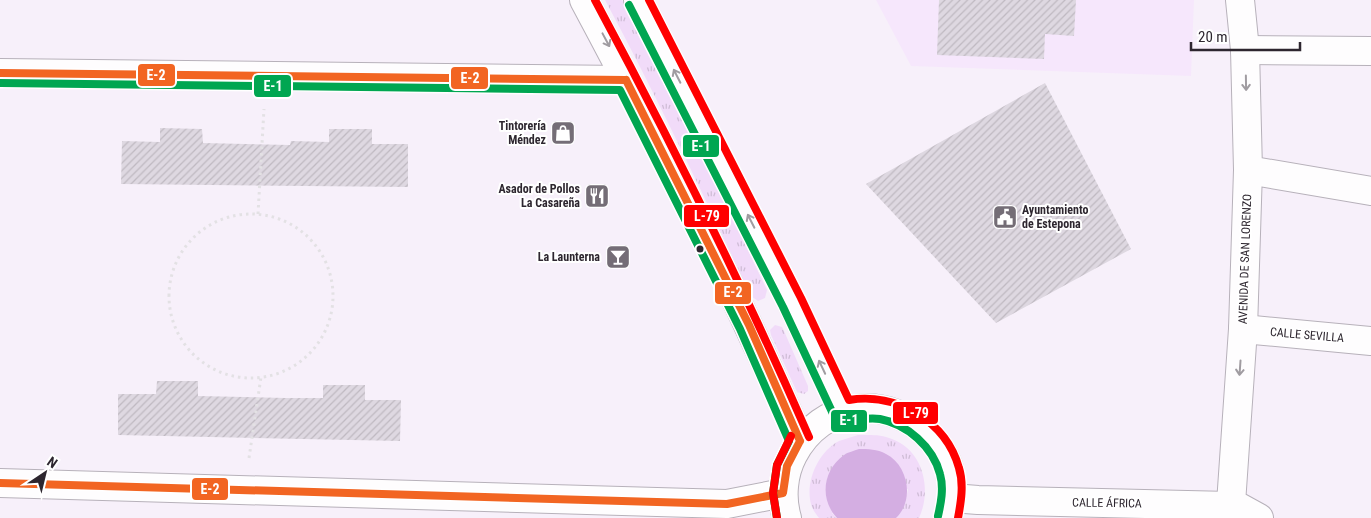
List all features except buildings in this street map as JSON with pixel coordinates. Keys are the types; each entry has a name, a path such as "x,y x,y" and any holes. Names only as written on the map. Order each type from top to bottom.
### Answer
{"street":[{"path":"584,0 749,325 800,441"},
{"path":"638,0 792,303 843,411"},
{"name":"AVENIDA DE SAN LORENZO","path":"1230,512 1243,329 1248,170 1245,50 1240,0"},
{"path":"1245,50 1371,51"},
{"path":"0,73 626,80"},
{"path":"1248,170 1371,191"},
{"name":"CALLE SEVILLA","path":"1243,329 1371,341"},
{"path":"0,483 785,506 787,466 800,441 820,422 843,411 870,408 897,413 920,426 938,446 950,471 950,508"},
{"name":"CALLE ÁFRICA","path":"950,508 978,500 1230,512 1239,507 1259,518"}],"path":[{"path":"258,214 266,76"},
{"path":"234,214 258,214 282,219 313,241 328,266 334,296 329,324 318,344 298,364 277,374 261,377 249,378 210,368 188,349 169,311 172,270 186,244 207,225 234,214"},
{"path":"244,490 261,377"}],"shaded area":[{"path":"876,0 1194,0 1191,76 911,66"},
{"path":"859,449 883,452 894,459 900,466 904,474 907,493 906,502 896,518 837,518 831,510 826,494 826,485 832,468 846,454"}],"green space":[{"path":"605,0 622,0 638,28 695,139 767,290 765,298 758,301 751,296 662,110"},
{"path":"775,325 782,327 808,386 808,391 804,394 797,392 771,335 770,330"},
{"path":"858,435 888,437 912,452 918,462 925,484 925,496 919,518 896,518 905,503 908,489 832,513 837,518 819,518 813,510 810,486 819,460 825,452 839,441"}],"transit line":[{"name":"L-79","path":"595,0 706,216 759,326 809,437"},
{"name":"L-79","path":"649,0 801,298 849,400 867,399 901,406 917,413 943,436 952,451 961,474 958,518"},
{"name":"E-1","path":"629,5 783,307 834,416 841,421 870,418 880,419 900,426 918,438 937,464 940,474 942,490 938,516"},
{"name":"E-2","path":"0,73 626,80"},
{"name":"E-2","path":"626,80 749,325 800,441"},
{"name":"E-1","path":"0,83 620,90 740,329 789,441 777,465 773,493 777,518"},
{"name":"L-79","path":"777,518 773,493 777,465 791,436"},
{"name":"E-2","path":"0,483 727,504 783,493 787,466 800,441"}],"place":[{"name":"Tintorería Méndez","path":"563,133"},
{"name":"Asador de Pollos La Casareña","path":"597,196"},
{"name":"Ayuntamiento de Estepona","path":"1005,217"},
{"name":"La Launterna","path":"618,257"}]}
